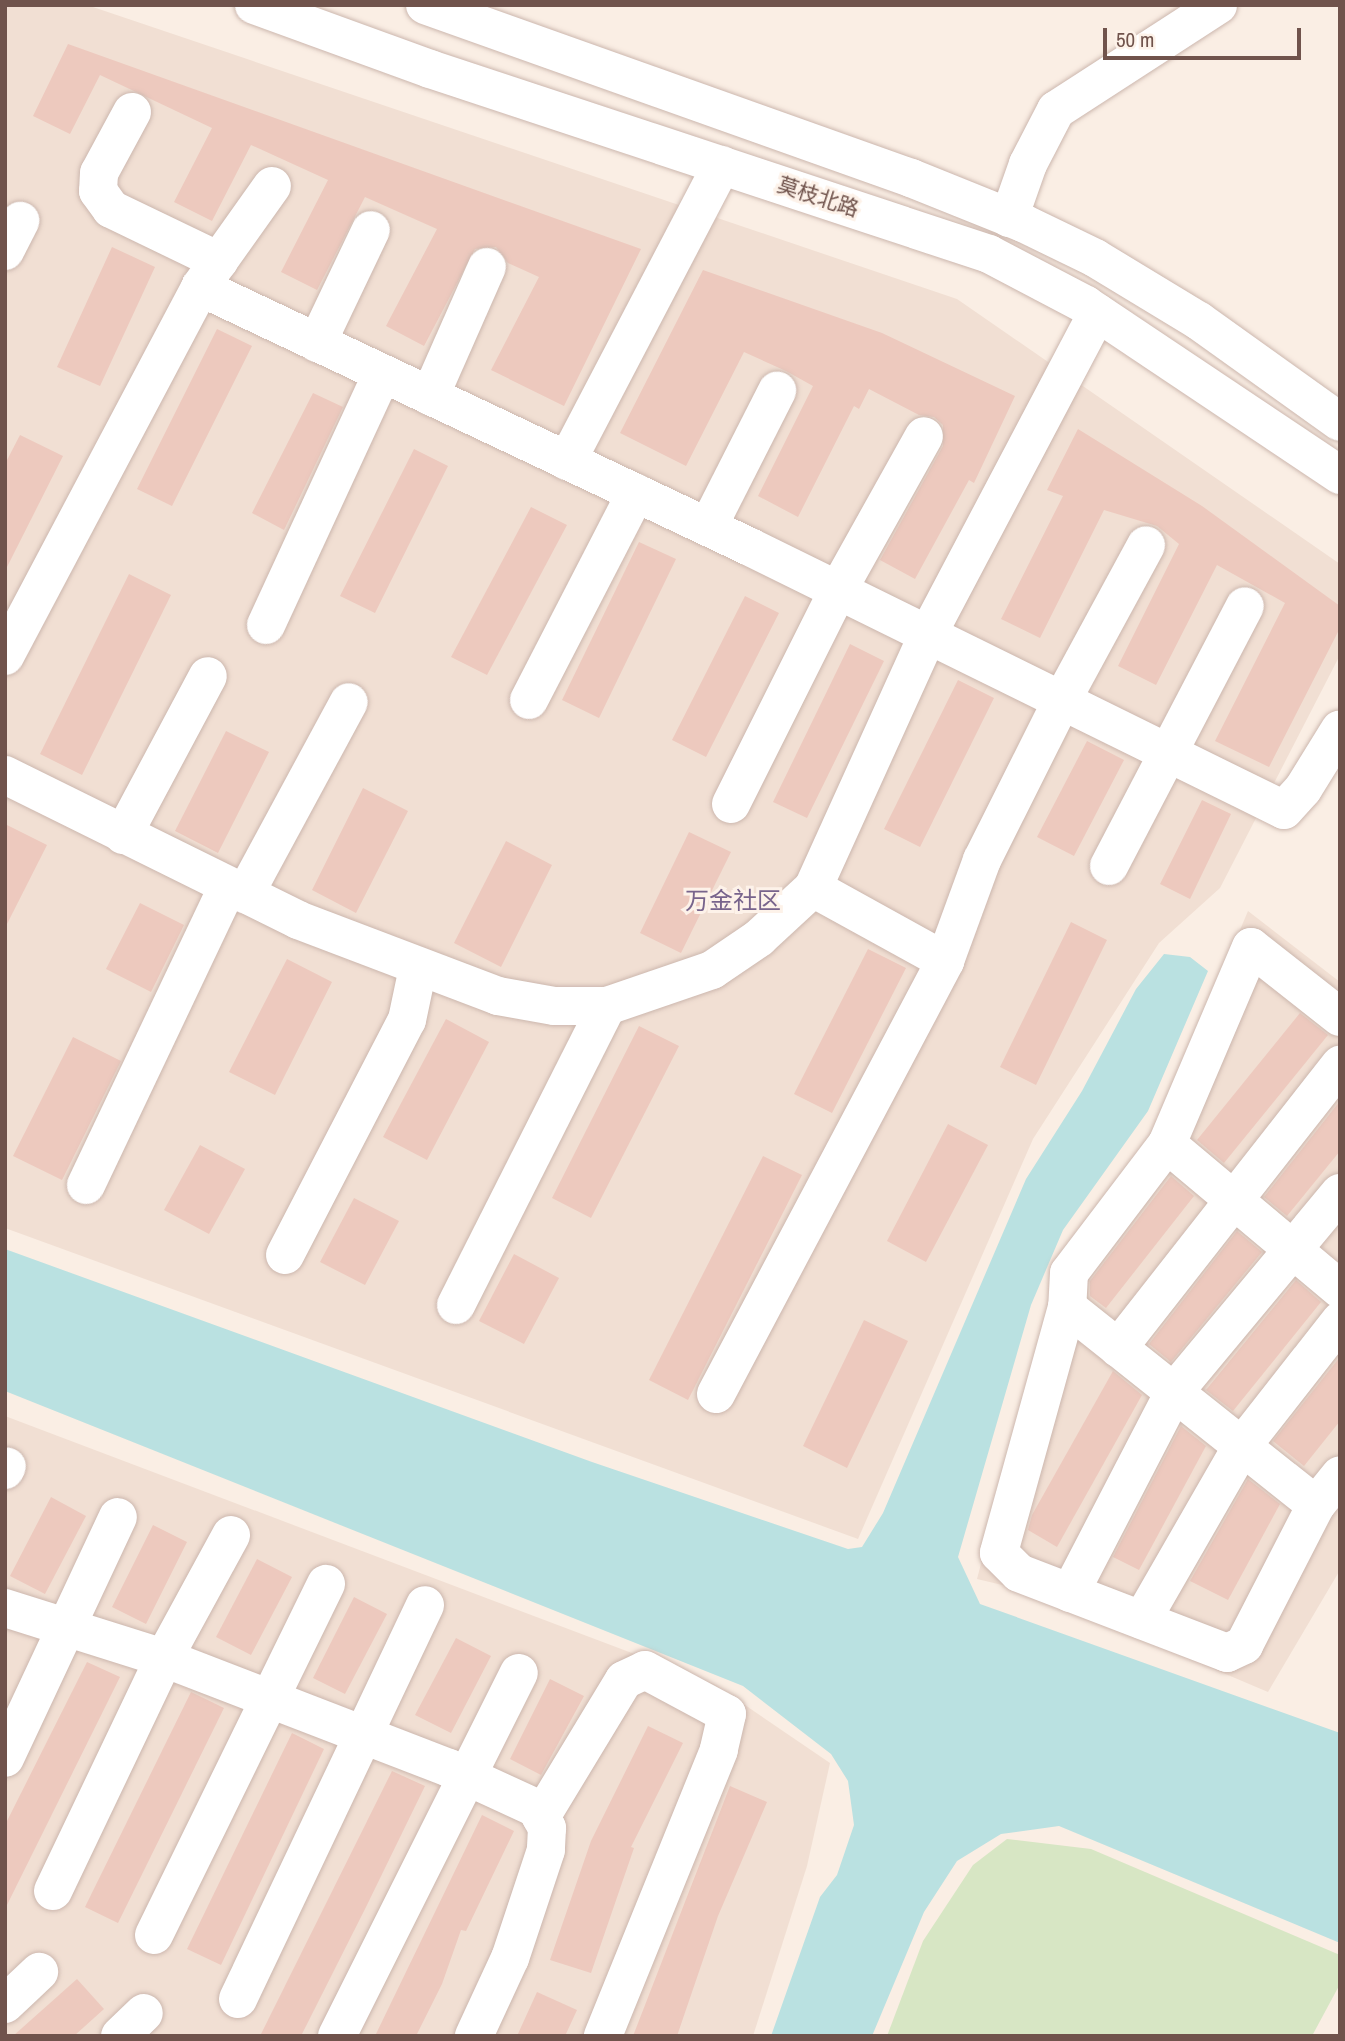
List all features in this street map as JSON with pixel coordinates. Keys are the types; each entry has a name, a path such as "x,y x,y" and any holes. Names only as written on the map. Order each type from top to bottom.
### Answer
{"street":[{"name":"莫枝北路","path":"254,5 989,254 1097,313 1340,475"},
{"path":"425,5 911,178 1009,218 1095,258 1188,314 1340,422"},
{"path":"1009,218 1028,164 1056,110 1218,5"},
{"path":"132,112 99,173 99,191 111,209 317,343 708,527 1284,810 1303,789 1340,729"},
{"path":"567,461 722,165"},
{"path":"5,656 209,274 272,186"},
{"path":"317,343 371,230"},
{"path":"430,396 487,267"},
{"path":"5,775 237,890 418,968 498,996 554,1006 607,1006 712,970 759,938 813,888 928,634 1097,313"},
{"path":"265,625 382,374"},
{"path":"708,527 777,391"},
{"path":"731,804 838,590 924,436"},
{"path":"529,699 636,493"},
{"path":"716,1394 945,961 982,860 1062,700 1146,545"},
{"path":"1110,866 1245,607"},
{"path":"124,835 208,676"},
{"path":"86,1185 237,890 349,702"},
{"path":"813,888 945,961"},
{"path":"1340,1017 1251,947 1167,1144 1069,1273 1067,1307 999,1553 1019,1573 1227,1653 1244,1645 1316,1504 1340,1475"},
{"path":"285,1255 407,1020 418,968"},
{"path":"456,1305 607,1006"},
{"path":"1118,1348 1340,1065"},
{"path":"1167,1144 1340,1289"},
{"path":"1070,1593 1174,1392 1340,1193"},
{"path":"1067,1307 1316,1504"},
{"path":"1142,1620 1242,1446 1340,1321"},
{"path":"5,1758 118,1517"},
{"path":"53,1891 164,1658 231,1535"},
{"path":"154,1935 326,1584"},
{"path":"237,1999 366,1736 425,1605"},
{"path":"5,1608 164,1658 469,1777 536,1808 547,1828 546,1850 510,1958 474,2036"},
{"path":"541,1817 624,1679 645,1670 727,1714 719,1750 603,2036"},
{"path":"337,2036 519,1673"},
{"path":"5,2004 39,1972"}],"shaded area":[{"path":"5,5 87,5 957,299 1340,564 1340,655 1220,888 1159,943 1033,1139 858,1539 5,1228"},
{"path":"1248,911 1340,982 1340,1570 1268,1692 1032,1592 977,1579 1031,1373 1151,1141"},
{"path":"5,1416 714,1684 830,1763 807,1866 753,2036 5,2036"}],"green space":[{"path":"1007,1839 1091,1849 1340,1955 1340,1984 1312,2036 887,2036 923,1941 973,1865"}],"water":[{"path":"1164,954 1190,957 1208,971 1148,1111 1063,1230 1031,1305 958,1557 980,1604 1340,1733 1340,1943 1059,1826 1001,1834 957,1861 924,1912 872,2036 771,2036 820,1897 837,1875 854,1825 848,1781 831,1754 743,1686 5,1391 5,1249 592,1462 848,1549 862,1547 883,1513 1026,1179 1082,1091 1136,989"}],"building":[{"path":"68,44 641,249 564,406 491,370 539,277 508,263 496,247 475,249 424,346 386,326 437,229 365,197 317,290 281,272 328,180 251,145 212,221 174,202 212,128 100,75 70,134 33,116"},
{"path":"112,247 155,267 100,386 57,367"},
{"path":"703,270 882,333 1015,396 974,483 969,480 915,579 880,560 943,446 943,425 934,417 919,415 869,389 859,409 854,406 798,517 758,496 813,386 786,371 744,352 686,466 620,433"},
{"path":"217,329 252,346 172,506 137,489"},
{"path":"313,393 343,407 284,530 252,513"},
{"path":"1078,429 1202,506 1340,606 1340,628 1269,767 1215,741 1285,603 1217,565 1156,685 1118,666 1179,544 1157,526 1104,510 1040,638 1001,619 1063,496 1047,490"},
{"path":"20,435 63,456 5,571 5,464"},
{"path":"414,449 448,466 375,613 340,596"},
{"path":"531,507 567,525 487,675 451,657"},
{"path":"639,542 676,559 599,718 562,700"},
{"path":"129,574 171,595 82,775 40,754"},
{"path":"745,596 779,613 706,757 672,740"},
{"path":"850,644 884,661 807,818 773,802"},
{"path":"958,680 994,698 920,847 884,829"},
{"path":"226,731 269,752 218,853 175,831"},
{"path":"1087,741 1124,760 1074,856 1037,837"},
{"path":"363,788 408,811 356,913 312,890"},
{"path":"1202,800 1231,814 1190,899 1160,884"},
{"path":"5,824 47,845 5,928"},
{"path":"689,832 731,852 681,953 640,933"},
{"path":"506,841 552,865 501,967 454,943"},
{"path":"140,903 184,925 151,992 106,969"},
{"path":"1071,922 1107,940 1036,1085 1000,1067"},
{"path":"868,949 906,968 832,1113 794,1094"},
{"path":"287,959 332,982 275,1095 229,1072"},
{"path":"1300,1013 1328,1035 1224,1163 1197,1140"},
{"path":"446,1019 489,1042 427,1160 383,1137"},
{"path":"639,1026 679,1046 591,1218 552,1198"},
{"path":"73,1037 121,1061 62,1180 13,1156"},
{"path":"1340,1101 1340,1151 1287,1216 1264,1197"},
{"path":"948,1124 988,1145 926,1262 887,1241"},
{"path":"200,1145 245,1169 209,1234 164,1210"},
{"path":"763,1156 802,1175 688,1400 649,1380"},
{"path":"1171,1176 1194,1196 1106,1308 1090,1296 1090,1281"},
{"path":"354,1198 399,1221 365,1285 320,1262"},
{"path":"1237,1231 1262,1252 1171,1362 1149,1344"},
{"path":"514,1254 559,1278 524,1344 479,1321"},
{"path":"1296,1280 1321,1302 1233,1411 1206,1390"},
{"path":"864,1320 908,1341 847,1468 803,1446"},
{"path":"1340,1357 1340,1421 1304,1466 1273,1441"},
{"path":"1113,1371 1142,1395 1057,1547 1028,1530 1032,1515"},
{"path":"1181,1426 1206,1446 1139,1570 1113,1557"},
{"path":"1248,1479 1280,1504 1228,1600 1190,1581"},
{"path":"51,1497 86,1516 45,1594 10,1576"},
{"path":"153,1525 187,1542 146,1624 112,1607"},
{"path":"257,1559 292,1577 251,1655 216,1637"},
{"path":"354,1597 387,1614 345,1694 313,1678"},
{"path":"456,1638 491,1656 451,1733 415,1715"},
{"path":"87,1662 120,1677 5,1909 5,1825"},
{"path":"550,1679 584,1696 541,1775 510,1759"},
{"path":"191,1692 224,1708 118,1923 85,1907"},
{"path":"648,1726 683,1743 631,1847 634,1848 591,1973 550,1960 591,1841"},
{"path":"292,1733 324,1749 221,1965 187,1949"},
{"path":"392,1771 425,1786 366,1907 301,2036 260,2036"},
{"path":"730,1786 767,1802 718,1916 677,2036 633,2036"},
{"path":"482,1815 514,1831 466,1931 461,1930 442,1984 416,2036 375,2036"},
{"path":"77,1979 104,2009 74,2036 13,2036"},
{"path":"537,1992 577,2010 565,2036 517,2036"}],"district":[{"name":"万金社区","path":"733,901"}]}
